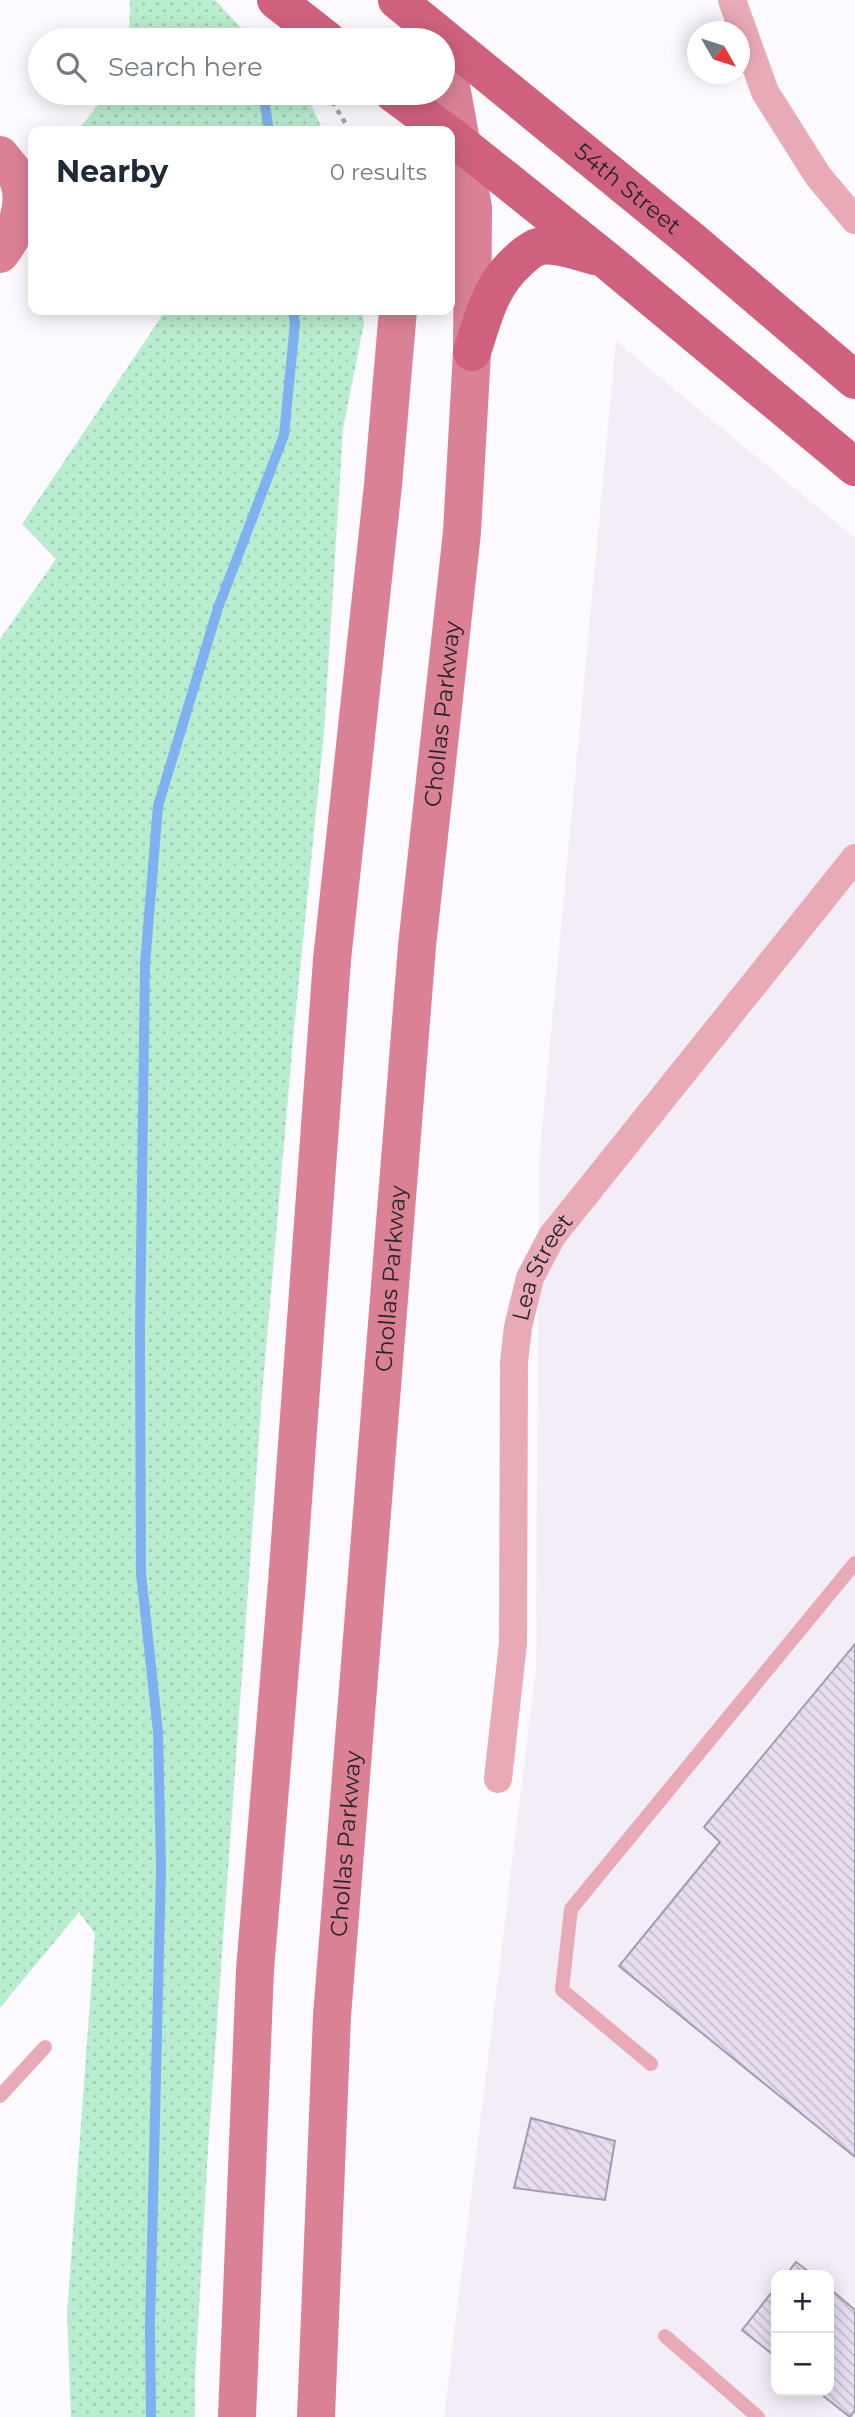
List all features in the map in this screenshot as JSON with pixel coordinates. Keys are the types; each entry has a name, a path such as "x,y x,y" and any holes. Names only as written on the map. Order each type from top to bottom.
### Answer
{"main road":[{"path":"276,0 312,28"},
{"name":"54th Street","path":"397,0 429,28"},
{"name":"54th Street","path":"455,49 691,240 855,380"},
{"path":"408,105 434,126"},
{"name":"Chollas Parkway","path":"448,105 450,126"},
{"path":"455,143 605,258 855,467"},
{"name":"Chollas Parkway","path":"316,2417 332,2016 415,960 462,532 472,352 473,208 455,152"},
{"path":"0,254 22,209 9,168"},
{"path":"472,352 490,297 503,275 526,253 540,246 561,247 605,258"},
{"path":"237,2417 255,1970 289,1556 331,960 383,485 398,315"}],"street":[{"path":"732,0 765,92 818,176 855,220"},
{"name":"Lea Street","path":"498,1779 513,1643 513,1362 530,1278 552,1236 854,860"}],"lane":[{"path":"651,2064 562,1990 571,1909 855,1563"},
{"path":"0,2096 45,2047"},
{"path":"665,2336 758,2417"}],"path":[{"path":"334,105 347,126"}],"shaded area":[{"path":"616,341 855,538 855,2417 444,2417 536,1668 539,1162"}],"green space":[{"path":"130,0 215,0 242,28 129,28"},
{"path":"98,105 311,105 321,126 81,126"},
{"path":"163,315 363,315 364,323 343,429 324,733 294,1029 262,1395 208,2149 195,2417 71,2417 67,2314 95,1934 79,1912 0,2008 0,639 56,559 22,524"}],"building":[{"path":"855,1644 855,2157 619,1966 720,1842 704,1827"},
{"path":"531,2118 615,2141 605,2200 514,2188"},
{"path":"796,2262 806,2270 790,2270"},
{"path":"834,2292 855,2310 855,2410 850,2417 823,2396 834,2396"},
{"path":"771,2293 771,2353 742,2330"}],"waterway":[{"path":"265,106 268,126"},
{"path":"151,2417 150,2325 161,1868 158,1732 141,1573 140,1333 145,964 158,806 218,608 284,435 294,315"}]}
